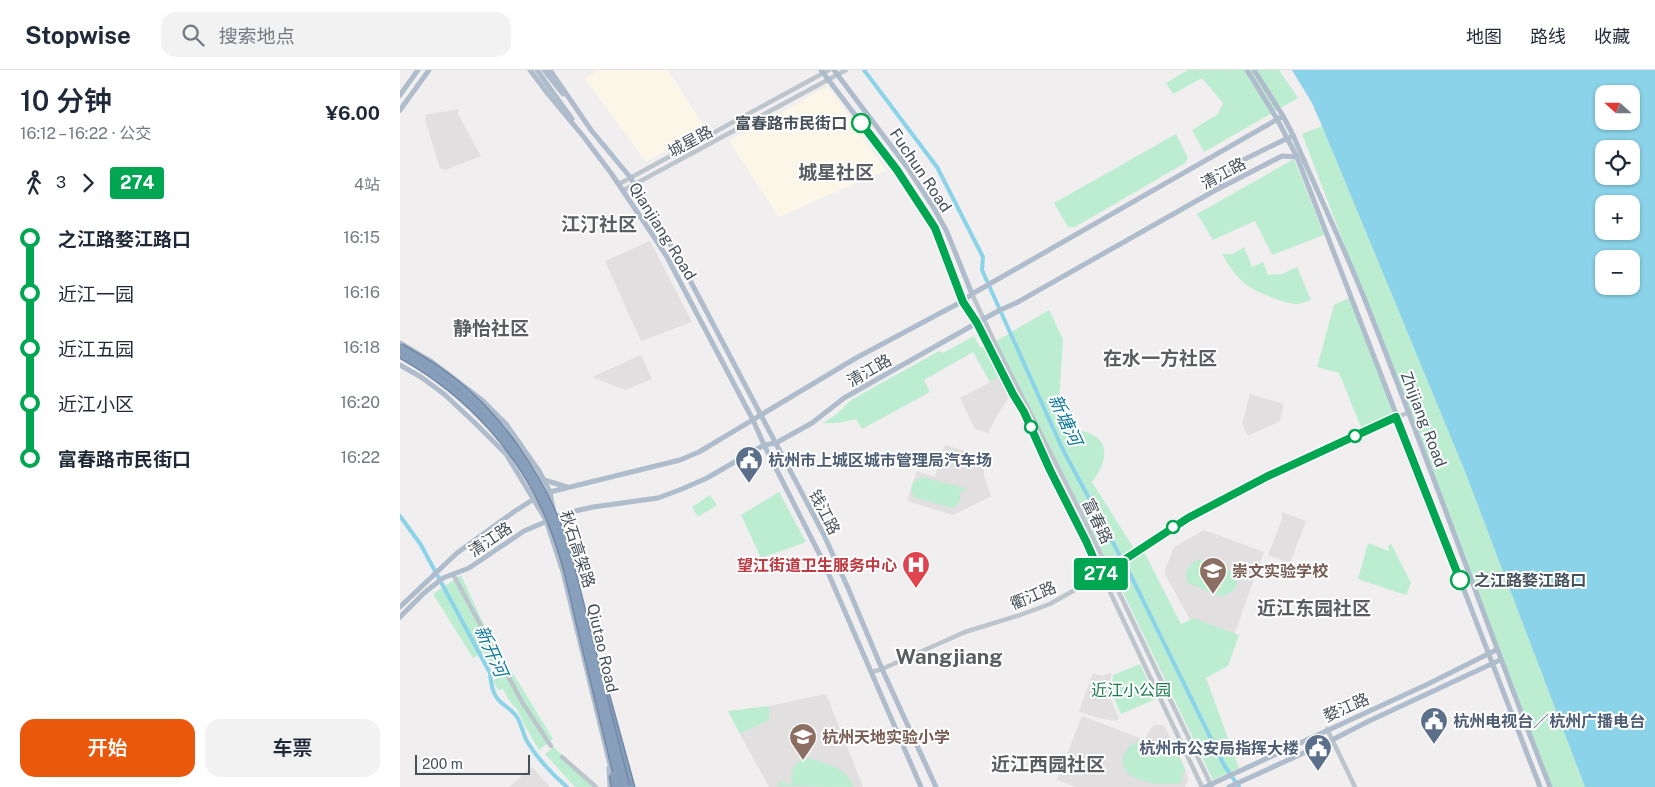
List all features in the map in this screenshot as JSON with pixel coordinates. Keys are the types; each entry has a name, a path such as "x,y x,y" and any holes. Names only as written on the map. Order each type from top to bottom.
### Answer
{"highway":[{"name":"秋石高架路","path":"400,347 437,369 476,401 518,450 538,484 558,525 566,548 625,787"},
{"name":"秋石高架路","path":"400,354 429,370 482,415 516,456 543,502 554,527 568,574 620,787"},
{"path":"580,602 632,787"},
{"path":"582,635 585,660 616,787"}],"main road":[{"path":"400,95 418,70"},
{"path":"400,110 429,70"},
{"name":"Qianjiang Road","path":"530,70 624,190 667,257 753,420"},
{"path":"537,70 563,104 583,136"},
{"path":"544,70 591,130"},
{"name":"Qianjiang Road","path":"550,70 591,130 630,177 662,229 761,415"},
{"name":"Zhijiang Road","path":"1247,70 1280,117"},
{"name":"Zhijiang Road","path":"1254,70 1291,137 1362,293 1409,412 1496,650 1550,787"},
{"name":"Fuchun Road","path":"824,71 897,170 935,228 963,302 977,323"},
{"name":"Fuchun Road","path":"835,73 907,167 935,210 947,232 972,294"},
{"name":"清江路","path":"422,591 439,569 457,553 514,511 534,499 550,492 680,460 699,452 856,358 963,302 989,284 1280,117"},
{"path":"1214,191 1237,163 1291,137"},
{"name":"Zhijiang Road","path":"1291,137 1396,417 1540,787"},
{"name":"清江路","path":"422,591 443,578 469,568 524,531 546,520 594,507 658,498 707,478 764,445 776,442 812,423 844,398 1000,310 1033,294 1214,191 1282,156 1298,157"},
{"name":"Qiutao Road","path":"400,343 432,362 482,400 506,424 544,480 550,492 555,517 564,538 575,575 586,635 625,787"},
{"name":"Qiutao Road","path":"400,365 421,377 444,394 506,454 546,520 563,572 616,787"},
{"name":"钱江路","path":"761,415 827,542 936,787"},
{"name":"钱江路","path":"753,420 814,542 921,787"},
{"path":"544,480 569,488"},
{"path":"400,607 422,591"},
{"path":"400,617 422,591"},
{"name":"婺江路","path":"1207,786 1496,650"},
{"name":"婺江路","path":"1231,786 1500,660"},
{"path":"607,753 610,787"}],"street":[{"name":"城星路","path":"624,190 829,80 835,73 846,70"},
{"name":"城星路","path":"619,184 824,71"},
{"name":"富春路","path":"972,294 1083,517 1207,786"},
{"name":"富春路","path":"977,323 1024,412 1101,575 1207,786"},
{"name":"衢江路","path":"872,672 965,632 1050,604 1101,575 1188,518 1268,476 1409,412"},
{"path":"454,574 522,702 551,746"},
{"path":"1327,729 1355,787"},
{"path":"562,757 596,787"}],"shaded area":[{"path":"598,70 668,70 706,129 646,162 585,79"},
{"path":"828,86 886,170 779,217 729,141"},
{"path":"459,109 458,114 481,156 446,170 440,168 425,120 426,115"},
{"path":"650,241 692,322 641,341 605,261"},
{"path":"641,355 652,379 625,390 592,377"},
{"path":"1003,375 1013,394 998,414 988,433 975,429 960,398"},
{"path":"1250,394 1284,404 1280,421 1248,436 1242,424"},
{"path":"945,445 984,457 984,476 991,496 953,515 907,501 917,471 935,477"},
{"path":"1282,512 1306,521 1290,563 1268,555 1282,519"},
{"name":"崇文实验学校","path":"1204,530 1264,552 1234,635 1189,618 1164,572 1174,547"},
{"path":"1111,672 1109,694 1119,719 1115,721 1094,717 1079,711 1093,673 1103,676"},
{"name":"杭州天地实验小学","path":"826,694 863,787 769,787 740,734 769,720 769,706"},
{"path":"1082,716 1145,740 1154,725 1164,725 1187,773 1188,780 1185,787 1076,787 1057,780"},
{"path":"532,767 550,787 509,787 511,785"}],"green space":[{"path":"1188,70 1279,70 1298,98 1204,152 1192,130 1218,114 1223,103 1202,78 1173,94 1166,83"},
{"path":"1322,126 1464,469 1585,787 1552,787 1302,134"},
{"path":"1176,134 1188,158 1185,163 1075,227 1068,227 1054,203"},
{"path":"1294,159 1324,235 1272,255 1255,221 1213,240 1197,214"},
{"path":"1244,247 1252,267 1263,262 1268,275 1282,274 1297,267 1311,300 1298,304 1284,302 1247,285 1234,272 1222,254 1233,254"},
{"path":"1351,297 1396,417 1363,432 1339,373 1317,367 1334,305"},
{"path":"1049,310 1063,339 1059,401 1074,430 1095,436 1101,441 1104,448 1102,464 1092,482 1135,550 1141,546 1181,624 1193,618 1239,635 1228,666 1206,678 1239,768 1213,780 1111,567 1107,563 996,341"},
{"path":"974,336 980,348 988,344 1003,375 990,382 973,352 924,380 930,392 862,429 856,419 839,423 823,423 837,414 851,400 939,351 943,353"},
{"path":"921,477 965,488 964,492 959,491 960,499 958,504 952,508 914,497 911,489 913,482"},
{"path":"779,492 806,542 761,558 741,515"},
{"path":"710,495 717,505 698,517 692,507"},
{"path":"1368,543 1389,551 1388,546 1391,544 1411,583 1406,595 1358,579"},
{"path":"1197,560 1203,560 1251,578 1250,581 1235,576 1237,585 1233,591 1222,597 1188,583 1187,570"},
{"path":"461,575 485,627 553,739 539,750 517,709 510,702 503,689 498,690 493,681 499,676 484,652 473,658 433,594"},
{"name":"近江小公园","path":"1140,664 1156,699 1121,714 1111,691 1113,675"},
{"path":"769,706 769,720 740,734 728,711"},
{"path":"1138,742 1148,742 1177,752 1185,768 1181,783 1163,784 1142,781 1126,771 1123,763 1124,754 1129,746"},
{"path":"554,747 592,787 575,787 545,754"},
{"path":"810,758 842,771 847,775 853,787 778,786 779,781 792,785 791,775 796,763"}],"water":[{"path":"1292,70 1655,70 1655,787 1585,787 1464,469 1312,103"}],"waterway":[{"name":"新塘河","path":"864,70 937,167 983,257 982,270 1063,450 1132,578 1224,765 1239,787"},
{"name":"新开河","path":"400,516 421,545 490,673 492,686 497,698 517,717 526,740 536,755 567,787"}],"bus line":[{"name":"274","path":"861,123 897,170 935,228 963,302 977,323 1024,412 1101,575 1188,518 1268,476 1396,417 1460,580"}],"place":[{"name":"富春路市民街口","path":"861,123"},
{"name":"杭州市上城区城市管理局汽车场","path":"749,484"},
{"name":"之江路婺江路口","path":"1460,580"},
{"name":"望江街道卫生服务中心","path":"916,589"},
{"name":"崇文实验学校","path":"1213,595"},
{"name":"杭州电视台／杭州广播电台","path":"1434,745"},
{"name":"杭州天地实验小学","path":"803,761"},
{"name":"杭州市公安局指挥大楼","path":"1318,772"}],"district":[{"name":"城星社区","path":"836,172"},
{"name":"江汀社区","path":"599,224"},
{"name":"静怡社区","path":"491,328"},
{"name":"在水一方社区","path":"1160,358"},
{"name":"近江东园社区","path":"1314,608"},
{"name":"Wangjiang","path":"949,657"},
{"name":"近江西园社区","path":"1048,764"}]}
